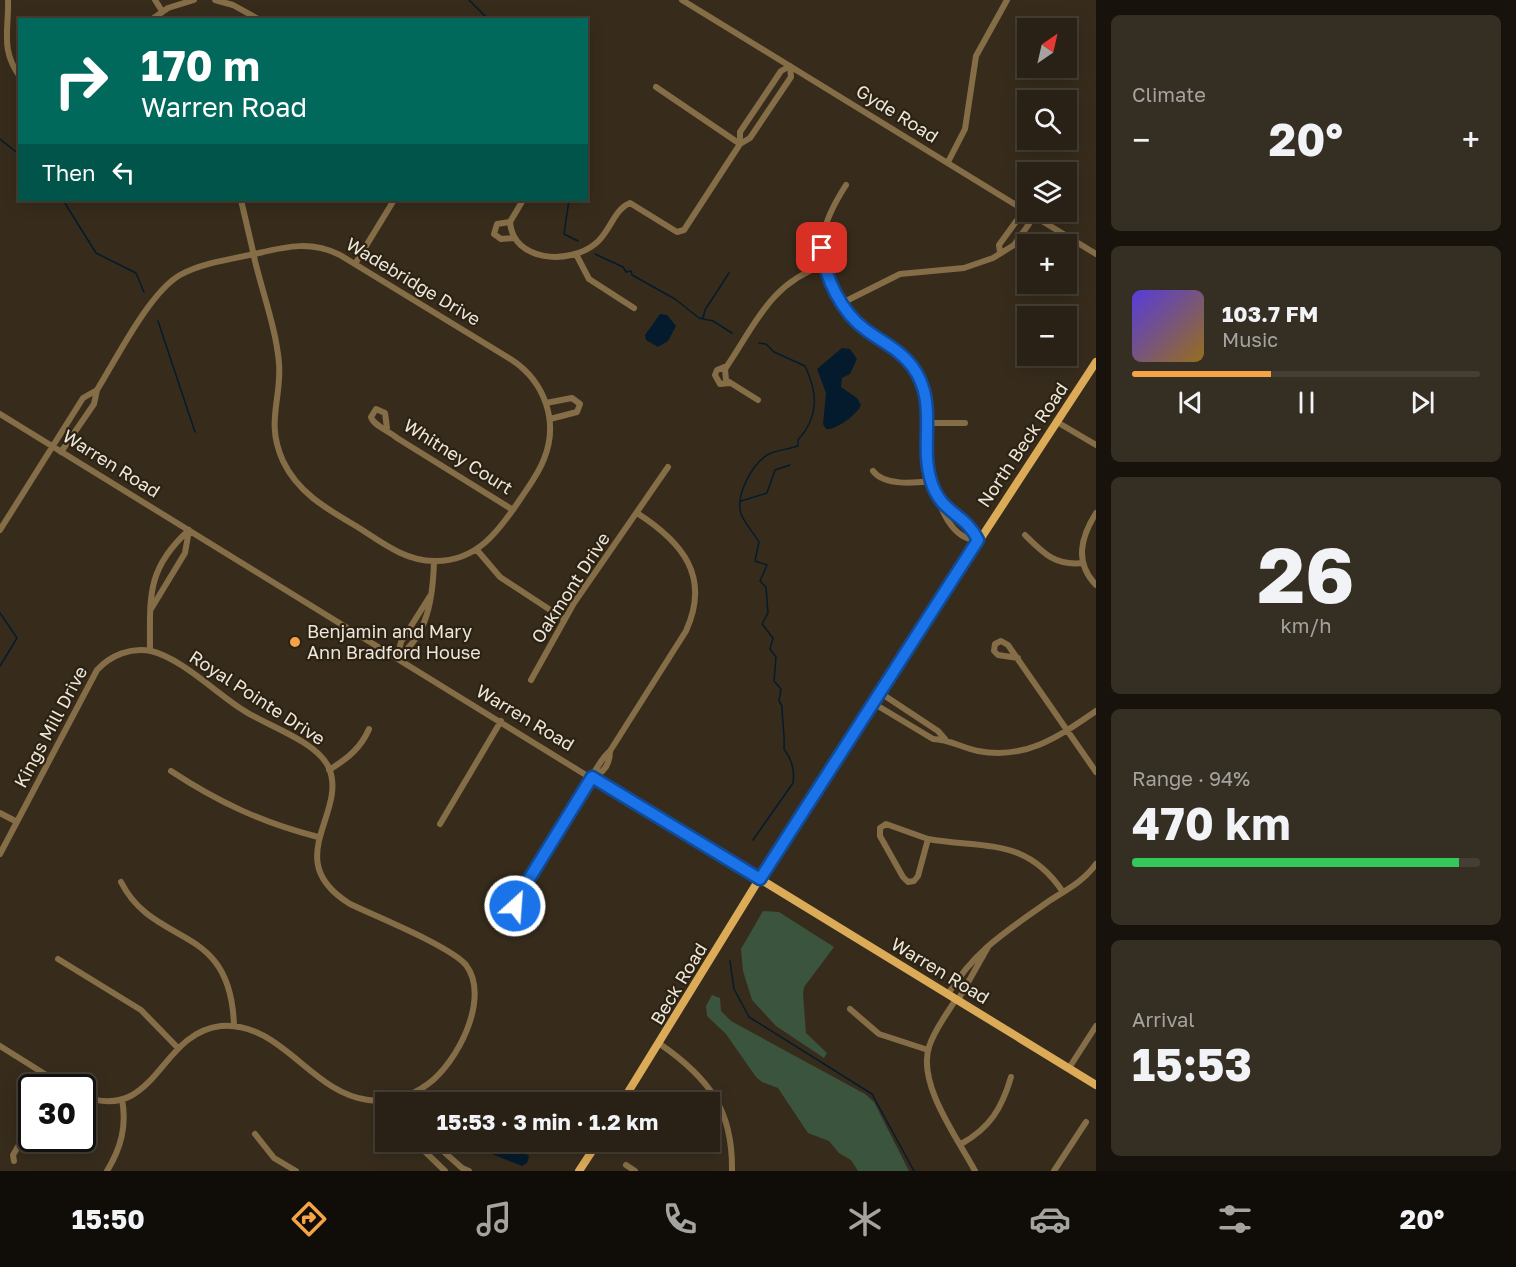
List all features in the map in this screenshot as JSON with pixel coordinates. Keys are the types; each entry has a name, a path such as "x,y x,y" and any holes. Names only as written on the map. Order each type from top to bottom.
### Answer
{"main road":[{"name":"North Beck Road","path":"760,879 879,692 1096,362"},
{"name":"Warren Road","path":"760,879 1096,1085"},
{"name":"Beck Road","path":"629,1092 760,879"},
{"path":"579,1171 591,1152"}],"street":[{"path":"8,0 4,45 8,61 18,74"},
{"path":"155,0 162,11"},
{"path":"153,18 162,11 194,0"},
{"path":"215,0 233,5 256,18"},
{"name":"Gyde Road","path":"682,0 1017,205"},
{"path":"948,162 965,129 976,56 1007,0"},
{"path":"522,201 510,222 514,238 526,249 551,258 576,254 596,244 622,206 630,203 677,232 684,230 740,144 750,138 791,77 790,66 781,71 740,132 740,144"},
{"path":"656,87 740,144"},
{"path":"846,185 826,222 822,241 824,265 842,303 859,325 897,350 912,366 924,386 931,481 941,504 953,529 968,540 978,540 973,529 941,504"},
{"path":"241,201 278,358 274,427 279,451 288,470 303,490 321,505 400,553 434,561 456,558 477,550 500,577 564,620"},
{"path":"355,264 393,201"},
{"path":"1000,252 999,245 1017,220"},
{"path":"510,222 497,224 494,234 501,239 514,238"},
{"path":"842,303 900,274 964,268 993,258 1014,245 1029,222"},
{"name":"Gyde Road","path":"1044,222 1096,254"},
{"name":"Wadebridge Drive","path":"62,452 94,404 97,390 155,298 169,283 194,269 292,246 310,245 332,251 355,264 518,364 534,381 546,403 550,419 544,459 496,534 477,550"},
{"path":"576,254 589,279 634,308"},
{"path":"758,400 730,383 724,374 727,366 776,293 792,279 824,265"},
{"name":"Wadebridge Drive","path":"0,530 83,398 97,390"},
{"path":"546,403 572,398 580,404 577,412 550,419"},
{"name":"Warren Road","path":"0,414 760,879"},
{"path":"1057,422 1096,446"},
{"path":"928,423 966,423"},
{"name":"Whitney Court","path":"387,428 397,438 513,510"},
{"name":"Oakmont Drive","path":"531,680 564,620 668,467"},
{"path":"873,471 877,476 899,482 931,481"},
{"path":"525,885 604,757 610,752 686,631 694,606 693,578 685,554 667,533 638,513"},
{"path":"1096,513 1083,539 1083,563 1096,585"},
{"path":"151,610 185,553 189,530"},
{"path":"150,651 153,580 171,546 189,530"},
{"path":"1025,534 1053,560 1069,564 1083,563"},
{"path":"397,658 411,648 421,630 432,593 434,561"},
{"path":"397,658 401,642 432,593"},
{"name":"Royal Pointe Drive","path":"150,651 167,658 243,710 311,747 322,757 329,770 332,793 318,837 320,868 336,894 350,904 452,953 466,965 474,981 476,997 474,1012 449,1060 432,1081 416,1092"},
{"name":"Kings Mill Drive","path":"0,854 98,670 108,660 121,653 150,651"},
{"path":"1018,658 1096,772"},
{"path":"879,692 938,731 945,739"},
{"path":"873,703 933,739 945,739 975,751 1005,754 1040,746 1096,711"},
{"path":"440,824 501,721"},
{"path":"329,770 363,743 369,729"},
{"path":"171,771 211,797 248,815 318,837"},
{"path":"0,813 17,822"},
{"path":"928,839 918,876 914,881 908,882 903,877 879,830 886,824 928,839 1003,848 1021,853 1045,869 1064,892"},
{"path":"948,994 974,957 1083,879 1096,864"},
{"path":"121,882 129,898 145,911 193,941 216,962 231,991 234,1026"},
{"path":"975,1171 929,1083 926,1066 928,1050 934,1034 988,947"},
{"path":"58,959 141,1010 177,1047"},
{"path":"850,1009 879,1034 928,1050"},
{"path":"96,1099 106,1101 136,1094 150,1084 177,1047 203,1031 234,1026 265,1036 344,1094 375,1100"},
{"path":"1069,1068 1096,1026"},
{"path":"660,1044 694,1070 716,1098 729,1133 732,1171"},
{"path":"0,1046 46,1074"},
{"path":"961,1144 981,1132 991,1122 1004,1100 1011,1077"},
{"path":"107,1171 118,1152 123,1133 122,1099"},
{"path":"1054,1171 1086,1122"},
{"path":"255,1134 274,1158 296,1171"},
{"path":"14,1161 18,1148"},
{"path":"425,1152 445,1171"},
{"path":"444,1152 462,1168 469,1171"},
{"path":"626,1165 635,1171"}],"green space":[{"path":"763,911 779,912 834,947 804,987 803,994 806,1033 827,1053 824,1058 776,1026 752,1000 743,971 741,949"},
{"path":"712,995 720,998 721,1011 731,1021 865,1094 874,1102 909,1171 858,1171 851,1160 839,1153 829,1141 808,1133 778,1088 756,1077 726,1034 707,1016 706,1006"}],"water":[{"path":"660,314 667,315 676,326 668,341 658,347 646,340 645,335"},
{"path":"842,348 850,349 857,359 850,374 842,378 841,387 857,398 861,405 846,421 826,429 823,424 826,393 817,369"},
{"path":"487,1152 523,1152 529,1156 527,1163 522,1166"}],"waterway":[{"path":"469,0 487,18"},
{"path":"0,139 18,153"},
{"path":"64,201 96,253 136,273 144,292"},
{"path":"569,201 564,234 578,241"},
{"path":"595,254 623,267 626,272 631,271 632,275 675,299 699,318 713,321 732,333"},
{"path":"703,318 705,310 729,273"},
{"path":"158,321 195,432"},
{"path":"753,840 793,783 793,769 784,749 782,706 779,701 781,689 774,681 776,657 770,649 773,638 762,624 768,613 766,587 760,581 767,565 755,561 759,542 741,514 741,498 747,479 764,457 798,446 798,440 810,423 814,404 812,386 805,366 774,352 766,344 759,343"},
{"path":"741,501 767,493 775,470 790,465"},
{"path":"0,613 17,638 0,666"},
{"path":"730,961 734,989 749,1017 872,1094 914,1171"}],"place":[{"name":"Benjamin and Mary Ann Bradford House","path":"295,642"}],"route":[{"path":"515,906 515,902 592,777 680,833 760,879 978,540 973,529 941,504 931,481 928,409 924,386 912,366 897,350 868,332 849,315 826,272 822,248"}]}
